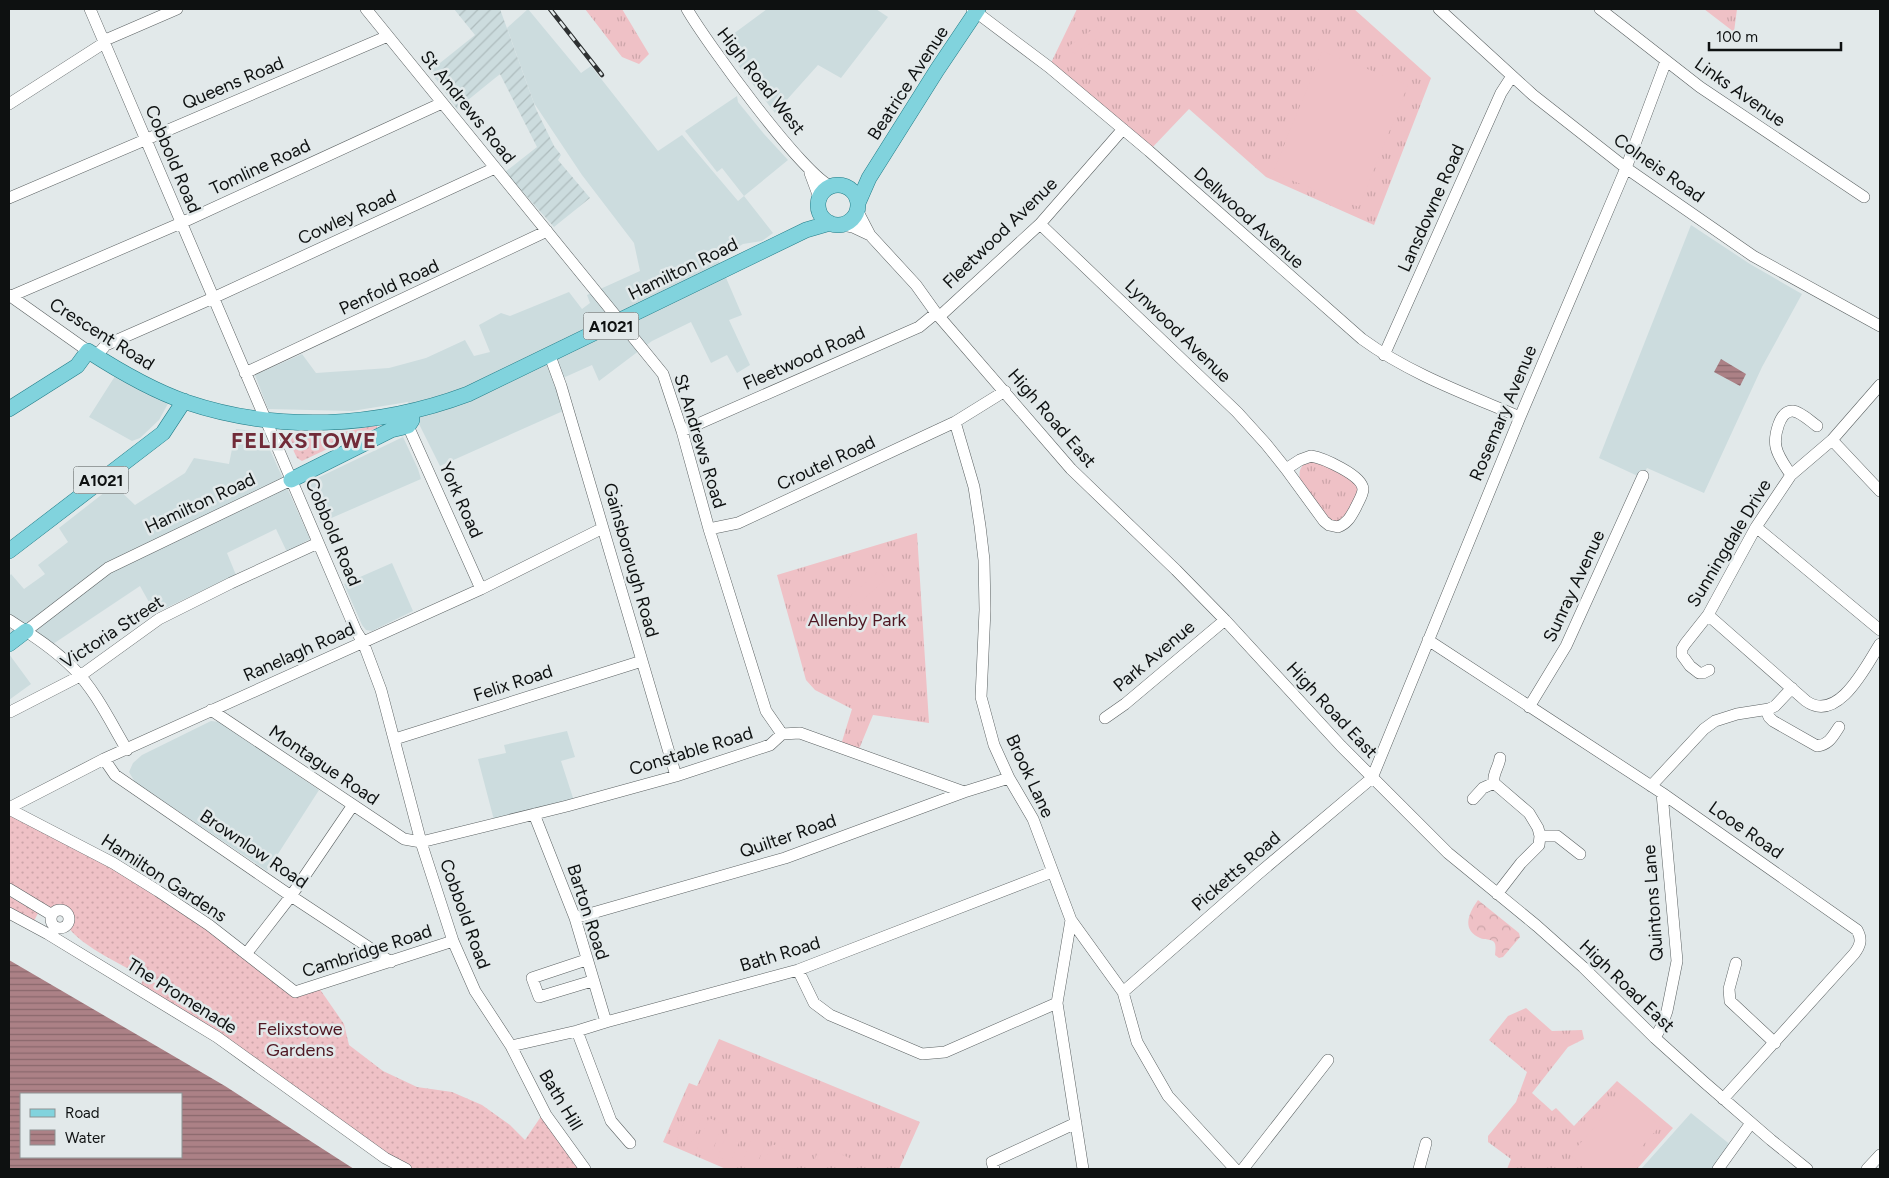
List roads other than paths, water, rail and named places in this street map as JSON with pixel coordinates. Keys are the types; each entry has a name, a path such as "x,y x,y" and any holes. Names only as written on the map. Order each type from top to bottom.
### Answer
{"main road":[{"name":"Beatrice Avenue","path":"857,206 869,178 975,10"},
{"path":"806,230 825,191 839,187 854,186 869,178"},
{"path":"819,204 824,220 836,224 854,218 857,206 854,194 839,187"},
{"name":"Hamilton Road","path":"291,480 410,419 550,356 806,230 836,224"},
{"path":"9,409 77,366 92,354"},
{"name":"Crescent Road","path":"92,354 118,370 184,401 221,412 266,420"},
{"name":"A1021","path":"9,550 163,433 184,401"},
{"name":"Hamilton Road","path":"266,420 313,424 410,419"},
{"name":"Hamilton Road","path":"9,644 26,632"}],"street":[{"name":"Cobbold Road","path":"90,9 318,543 356,631 363,642 395,739 421,842 453,941 475,991 511,1046"},
{"path":"9,104 104,42 177,9"},
{"name":"St Andrews Road","path":"366,9 663,374 682,432 709,530 766,711 782,734"},
{"name":"High Road West","path":"687,9 712,48 810,171 826,184 839,187"},
{"name":"Colneis Road","path":"1439,9 1554,112 1626,168 1747,252 1788,277 1880,326"},
{"name":"Links Avenue","path":"1600,9 1730,108 1864,197"},
{"name":"Dellwood Avenue","path":"975,10 1049,67 1123,129 1340,322 1384,355 1431,379 1520,417"},
{"name":"Queens Road","path":"9,198 388,36"},
{"name":"Rosemary Avenue","path":"1372,778 1520,417 1626,168 1666,61"},
{"name":"Lansdowne Road","path":"1384,355 1501,93 1512,76"},
{"name":"Tomline Road","path":"9,296 181,222 442,103"},
{"name":"Fleetwood Avenue","path":"938,314 1040,224 1123,129"},
{"name":"Cowley Road","path":"92,354 106,345 213,298 495,168"},
{"name":"High Road West","path":"810,171 819,204"},
{"name":"High Road East","path":"857,206 870,235 916,285 938,314 1071,469 1225,620 1372,778 1448,853 1583,966 1655,1038 1750,1123 1808,1169"},
{"name":"High Road East","path":"836,224 853,227 870,235"},
{"name":"Lynwood Avenue","path":"1040,224 1237,412 1266,444 1327,523 1338,527 1350,519 1362,491 1362,485 1357,478 1346,471 1311,456 1300,460 1286,469"},
{"name":"Penfold Road","path":"245,373 547,231"},
{"name":"Crescent Road","path":"9,296 92,354"},
{"name":"Fleetwood Road","path":"682,432 919,326 938,314"},
{"name":"Gainsborough Road","path":"550,356 561,386 676,776"},
{"name":"Sunningdale Drive","path":"1709,670 1703,673 1695,670 1684,658 1682,652 1685,644 1708,615 1756,527 1790,475 1832,440 1880,384"},
{"path":"955,422 1005,391"},
{"path":"1790,475 1776,448 1775,434 1782,418 1789,412 1795,411 1817,426"},
{"name":"York Road","path":"410,419 481,589"},
{"name":"Croutel Road","path":"709,530 738,523 955,422"},
{"name":"Brook Lane","path":"955,422 974,487 980,526 985,610 981,697 994,745 1009,778 1033,819 1071,920 1123,992"},
{"path":"1832,440 1880,491"},
{"name":"Sunray Avenue","path":"1529,707 1566,646 1643,476"},
{"name":"Hamilton Road","path":"26,632 108,568 291,480"},
{"path":"1756,527 1880,630"},
{"name":"Ranelagh Road","path":"9,808 104,759 481,589 603,528"},
{"name":"Victoria Street","path":"9,710 10,712 80,676 159,619 318,543"},
{"path":"1708,615 1792,688 1813,705 1820,707 1830,705 1848,692 1880,644"},
{"path":"9,620 48,646 73,668 101,704 127,750"},
{"name":"Park Avenue","path":"1105,718 1125,704 1225,620"},
{"name":"Looe Road","path":"1428,640 1662,793 1854,927 1860,935 1858,948 1723,1099"},
{"name":"Felix Road","path":"395,739 642,661"},
{"path":"1651,786 1704,729 1715,720 1737,714 1766,710 1775,706 1792,688"},
{"name":"Montague Road","path":"211,710 404,839 421,842"},
{"path":"1766,710 1773,722 1817,746 1830,741 1839,727"},
{"path":"782,734 800,733 964,792"},
{"name":"Constable Road","path":"421,842 676,776 770,745 782,734"},
{"path":"1497,894 1521,863 1539,845 1540,836 1538,828 1529,813 1494,783 1493,778 1500,758"},
{"name":"Brownlow Road","path":"104,759 115,775 391,962"},
{"name":"Quilter Road","path":"575,918 785,858 964,792 1009,778"},
{"name":"Picketts Road","path":"1123,992 1372,778"},
{"path":"1473,799 1482,788 1494,783"},
{"name":"Quintons Lane","path":"1655,1038 1667,1011 1677,961 1662,793"},
{"path":"246,954 291,896 353,805"},
{"name":"Hamilton Gardens","path":"9,808 128,872 209,925 291,991"},
{"name":"Barton Road","path":"534,814 575,918 592,981 606,1022"},
{"path":"1540,836 1557,836 1580,854"},
{"name":"Bath Road","path":"511,1046 577,1031 798,970 1052,872"},
{"path":"9,889 52,915"},
{"name":"The Promenade","path":"9,913 48,934 217,1037 385,1158 406,1169"},
{"path":"1071,920 1057,1003 1083,1169"},
{"name":"Cambridge Road","path":"291,991 295,992 453,941"},
{"path":"586,960 532,978 539,997 592,981"},
{"path":"1736,963 1729,990 1729,998 1738,1009 1775,1043"},
{"path":"798,970 814,1003 830,1014 922,1054 944,1052 1057,1003"},
{"path":"1123,992 1137,1042 1168,1096 1235,1169"},
{"path":"577,1031 611,1120 630,1143"},
{"name":"Bath Hill","path":"511,1046 546,1115 585,1169"},
{"path":"1243,1169 1328,1060"},
{"path":"994,1169 992,1162 1076,1123"},
{"path":"1718,1169 1750,1123"},
{"path":"1419,1169 1426,1143"},
{"path":"1867,1169 1880,1155"}],"water":[{"path":"1721,359 1746,374 1740,386 1714,372"},
{"path":"9,960 225,1086 354,1169 9,1169"}],"railway":[{"path":"550,9 602,75"}],"district":[{"name":"FELIXSTOWE","path":"304,440"}],"park label":[{"name":"Allenby Park","path":"857,620"},
{"name":"Felixstowe Gardens","path":"300,1039"}]}
